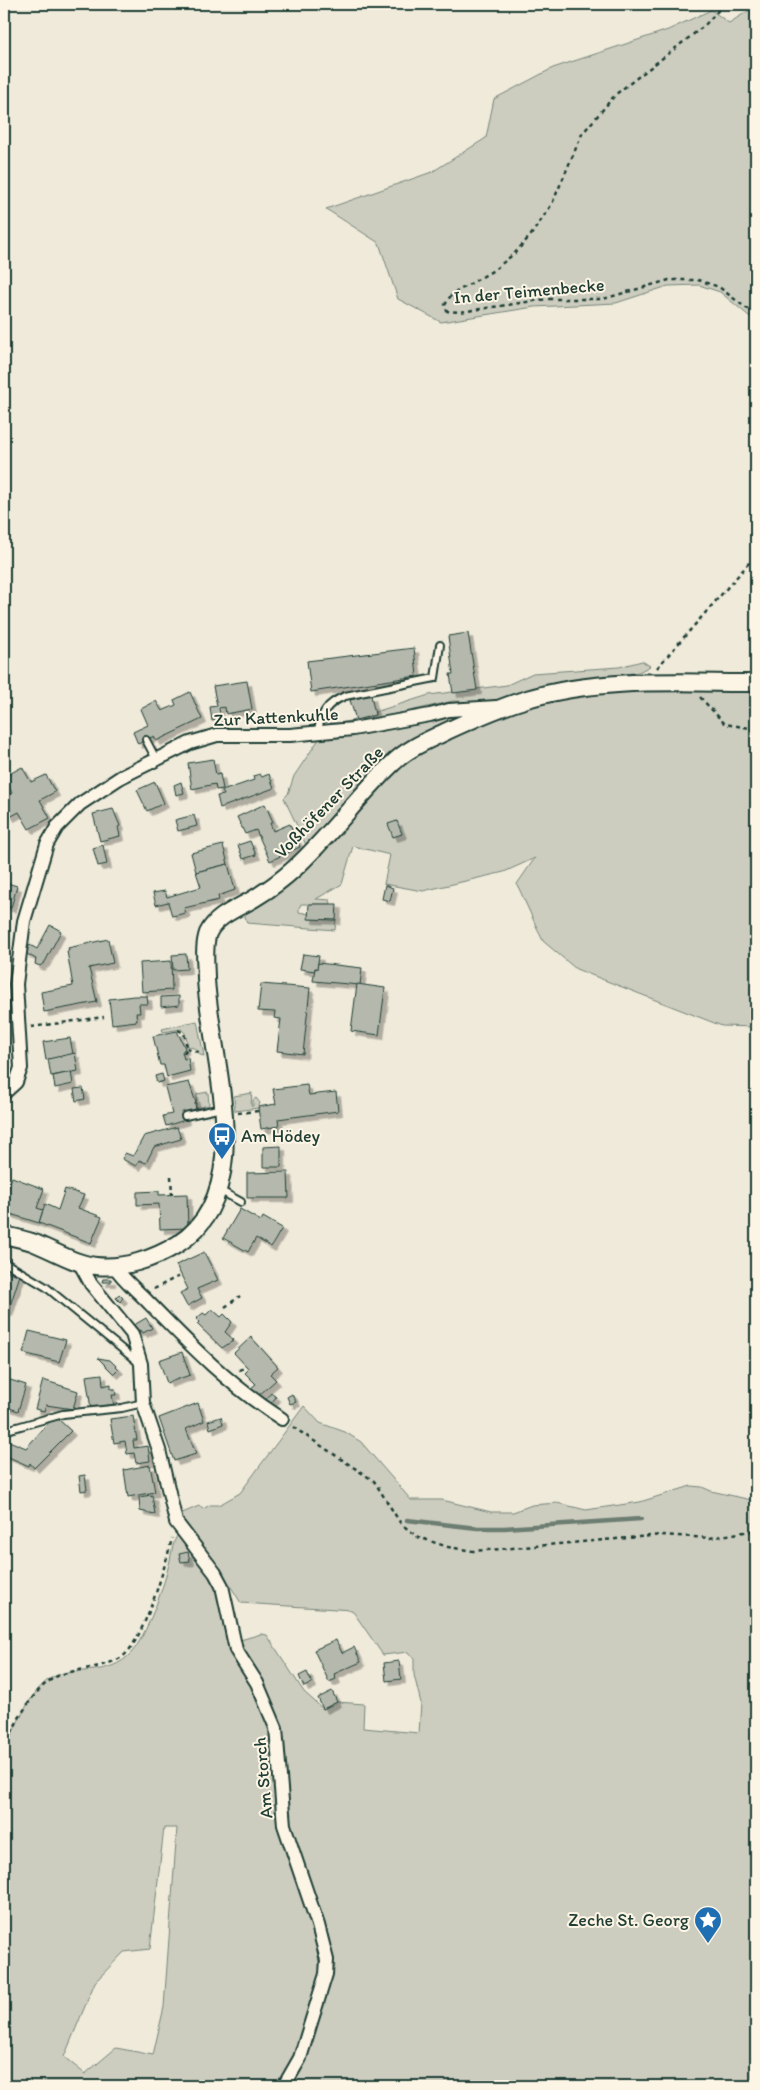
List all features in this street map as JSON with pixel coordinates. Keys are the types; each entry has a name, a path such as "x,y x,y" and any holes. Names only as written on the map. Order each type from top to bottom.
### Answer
{"street":[{"name":"Voßhöfener Straße","path":"4,1235 29,1241 79,1262 93,1266 115,1267 145,1260 166,1251 186,1238 209,1214 221,1180 223,1111 207,988 205,954 208,935 214,924 234,909 259,896 292,870 325,840 394,761 412,748 501,708 530,698 581,689 645,682 756,683"},
{"name":"Zur Kattenkuhle","path":"4,1094 16,1082 21,1068 16,984 20,940 47,844 57,827 80,804 121,777 156,759 190,742 217,735 317,733 352,730 458,708 501,708"},
{"name":"Am Storch","path":"79,1262 91,1284 132,1334 141,1364 143,1403 159,1450 176,1522 222,1586 236,1650 256,1683 276,1728 284,1825 318,1924 327,1960 326,1974 300,2058 284,2086"},
{"path":"115,1267 123,1279 144,1298 193,1350 253,1401 282,1420"}],"lane":[{"path":"317,733 322,710 332,701 345,696 435,678 440,645"},
{"path":"146,740 156,759"},
{"path":"184,1116 223,1111"},
{"path":"219,1190 241,1202"},
{"path":"4,1262 46,1287 141,1364"},
{"path":"4,1427 10,1429 63,1414 122,1408 143,1403"}],"path":[{"name":"In der Teimenbecke","path":"724,4 704,26 616,94 582,134 552,204 531,235 515,253 494,270 450,296 446,305 447,311 460,312 547,299 603,299 669,280 698,280 719,287 746,308 756,313"},
{"path":"645,682 756,555"},
{"path":"687,683 725,724 756,729"},
{"path":"19,1028 104,1017"},
{"path":"178,1030 184,1033 187,1048 183,1055"},
{"path":"187,1048 198,1052 199,1056"},
{"path":"223,1111 259,1111"},
{"path":"171,1176 172,1195"},
{"path":"144,1298 153,1290 182,1276"},
{"path":"225,1307 240,1296"},
{"path":"282,1420 374,1481 401,1524 418,1537 448,1547 473,1551 662,1535 710,1538 756,1530"},
{"path":"4,1747 16,1724 38,1691 49,1680 62,1674 103,1665 122,1657 128,1651 142,1626 161,1582 176,1522"}],"shaded area":[{"path":"756,6 756,317 749,316 720,292 699,285 668,286 616,303 534,307 441,322 398,299 379,243 326,209 432,172 486,138 494,99 553,68 668,30 711,10 729,23"},
{"path":"642,661 650,666 639,672 567,683 505,700 480,702 453,701 393,715 387,719 329,725 330,723 341,723 375,715 375,712 429,695 507,685 533,673 619,667"},
{"path":"648,689 756,689 756,1027 722,1026 576,969 543,941 517,884 535,858 504,872 423,891 384,884 390,855 353,846 342,884 316,899 330,900 331,904 301,904 299,908 299,912 309,914 309,919 336,920 335,930 247,923 244,913 412,755 526,703"},
{"path":"464,712 469,713 426,735 307,847 284,798 288,794 294,776 319,739"},
{"path":"197,1021 204,1056 200,1055 196,1049 188,1046 185,1033 181,1029 163,1032 162,1029"},
{"path":"208,1092 209,1105 196,1108 197,1094"},
{"path":"252,1093 251,1106 253,1106 253,1100 256,1098 260,1103 258,1108 235,1111 234,1096"},
{"path":"304,1406 320,1423 345,1432 361,1442 411,1500 442,1500 491,1512 513,1512 532,1505 557,1503 586,1510 640,1502 691,1486 756,1501 756,2086 4,2086 4,1751 28,1703 48,1680 57,1675 112,1666 122,1661 132,1652 143,1635 158,1600 177,1536 181,1536 206,1565 217,1588 235,1657 270,1722 281,1826 315,1926 320,1974 304,2059 335,1966 291,1828 283,1735 272,1705 237,1641 261,1634 267,1635 304,1692 323,1709 337,1702 364,1704 363,1728 419,1733 421,1703 414,1675 414,1659 408,1652 383,1655 352,1610 241,1603 226,1579 185,1527 180,1514 199,1506 203,1509 210,1505 219,1505 240,1493","holes":["164,1828 177,1828 164,2007 153,2055 116,2048 85,2074 64,2057 95,1982 124,1952 150,1949"]}],"building":[{"path":"468,633 477,690 453,693 450,674 453,674 448,636"},
{"path":"414,648 417,676 311,692 307,661"},
{"path":"247,681 252,709 226,714 225,707 219,708 221,719 212,721 210,707 217,706 213,686"},
{"path":"190,692 202,719 156,741 154,736 138,744 133,732 148,725 141,709 156,701 162,711 176,705 174,700"},
{"path":"371,695 375,715 356,720 350,700"},
{"path":"213,759 216,775 220,774 223,789 216,790 215,784 192,789 188,763"},
{"path":"22,767 31,782 46,775 55,792 40,800 50,818 29,829 19,812 10,817 4,806 4,798 12,793 4,777"},
{"path":"260,774 262,777 269,774 274,788 220,808 217,796 224,795 222,791 254,780 253,776"},
{"path":"155,782 164,803 147,811 137,790"},
{"path":"181,782 184,793 176,795 174,785"},
{"path":"265,804 273,822 270,823 273,831 290,824 300,847 270,861 256,830 245,834 237,817"},
{"path":"113,809 120,826 118,827 120,836 100,841 93,814"},
{"path":"194,815 197,826 178,831 175,820"},
{"path":"397,821 402,834 393,837 388,824"},
{"path":"250,841 256,855 243,859 238,845"},
{"path":"103,845 107,864 98,866 93,848"},
{"path":"223,845 228,864 196,872 191,853"},
{"path":"228,864 235,890 218,896 219,900 184,908 186,913 172,916 168,902 156,905 153,893 165,891 167,897 201,887 196,872"},
{"path":"4,882 17,886 11,908 4,906"},
{"path":"385,885 393,888 390,901 382,899"},
{"path":"309,904 337,904 336,920 308,919"},
{"path":"50,925 61,931 45,962 40,966 35,964 36,959 25,953 30,945 37,949"},
{"path":"108,939 113,963 89,968 97,1002 44,1012 41,992 73,986 68,948"},
{"path":"186,954 187,969 173,970 172,955"},
{"path":"303,954 319,956 315,971 300,969"},
{"path":"171,961 172,990 142,992 140,963"},
{"path":"318,963 362,968 360,985 313,981 315,968 317,969"},
{"path":"261,984 310,988 303,1054 277,1051 281,1019 274,1018 275,1012 258,1011"},
{"path":"357,984 385,988 379,1035 351,1031"},
{"path":"147,996 148,1004 139,1004 140,1013 136,1013 137,1021 112,1024 109,999"},
{"path":"179,996 179,1005 161,1007 161,997"},
{"path":"177,1031 185,1048 182,1052 184,1059 188,1058 190,1071 167,1077 164,1065 160,1065 153,1036"},
{"path":"70,1038 73,1054 46,1060 43,1042"},
{"path":"75,1053 78,1071 51,1076 48,1059"},
{"path":"71,1072 73,1084 55,1088 53,1076"},
{"path":"162,1074 164,1081 157,1083 155,1076"},
{"path":"189,1082 196,1103 196,1110 184,1113 185,1120 166,1126 163,1116 172,1114 165,1087"},
{"path":"307,1085 309,1095 336,1092 338,1111 278,1119 279,1126 261,1129 258,1107 276,1104 273,1089"},
{"path":"83,1088 85,1099 76,1101 74,1089"},
{"path":"177,1127 181,1139 154,1147 146,1163 139,1160 136,1166 122,1159 125,1153 133,1156 144,1136"},
{"path":"281,1146 281,1167 263,1167 263,1147"},
{"path":"288,1172 289,1198 247,1198 247,1173"},
{"path":"12,1177 44,1189 37,1208 43,1210 39,1223 4,1212 4,1199"},
{"path":"65,1189 84,1195 78,1208 102,1217 91,1243 39,1223 45,1204 58,1210"},
{"path":"159,1191 159,1195 187,1194 188,1228 160,1229 159,1204 137,1205 137,1192"},
{"path":"240,1209 261,1221 263,1217 282,1228 271,1247 256,1238 248,1252 223,1238"},
{"path":"204,1252 218,1280 197,1289 202,1298 187,1306 180,1293 188,1289 176,1265"},
{"path":"4,1271 20,1275 8,1312 4,1311"},
{"path":"103,1279 111,1279 111,1282 102,1282"},
{"path":"119,1294 123,1298 120,1302 116,1298"},
{"path":"212,1309 221,1317 224,1314 232,1322 225,1332 234,1340 222,1348 197,1324 199,1322 196,1319 203,1313 206,1315"},
{"path":"146,1318 152,1328 143,1333 141,1330 138,1332 134,1325"},
{"path":"29,1331 66,1340 59,1362 23,1353"},
{"path":"251,1337 278,1367 270,1374 276,1380 258,1396 251,1388 256,1384 245,1373 249,1369 234,1353"},
{"path":"182,1352 190,1375 167,1383 159,1360"},
{"path":"98,1358 110,1360 119,1369 114,1374"},
{"path":"102,1374 103,1386 111,1384 111,1389 115,1389 116,1395 112,1395 114,1406 91,1409 86,1376"},
{"path":"4,1378 26,1385 18,1411 4,1406"},
{"path":"43,1380 78,1391 73,1409 46,1405 44,1411 35,1409"},
{"path":"271,1393 276,1397 268,1407 263,1403"},
{"path":"292,1394 296,1402 290,1404 287,1397"},
{"path":"198,1403 204,1421 186,1429 196,1454 174,1461 159,1418"},
{"path":"133,1416 137,1440 133,1440 134,1448 148,1446 150,1461 136,1463 134,1453 127,1454 125,1441 114,1443 110,1419"},
{"path":"221,1417 223,1424 210,1429 208,1421"},
{"path":"57,1418 71,1431 34,1468 30,1463 29,1466 4,1455 4,1439 26,1448 52,1419"},
{"path":"150,1465 155,1492 128,1497 124,1470"},
{"path":"85,1475 87,1490 81,1491 79,1476"},
{"path":"152,1495 155,1514 140,1511 139,1497"},
{"path":"188,1552 190,1561 181,1562 179,1554"},
{"path":"336,1640 342,1653 354,1647 361,1662 334,1674 336,1679 329,1682 314,1650"},
{"path":"399,1661 401,1679 386,1681 384,1663"},
{"path":"307,1672 312,1683 304,1687 299,1676"},
{"path":"332,1691 337,1702 323,1709 318,1698"}],"waterway":[{"path":"407,1520 477,1528 504,1528 641,1519"}],"place":[{"name":"Am Hödey","path":"222,1160"},
{"name":"Zeche St. Georg","path":"708,1944"}]}
